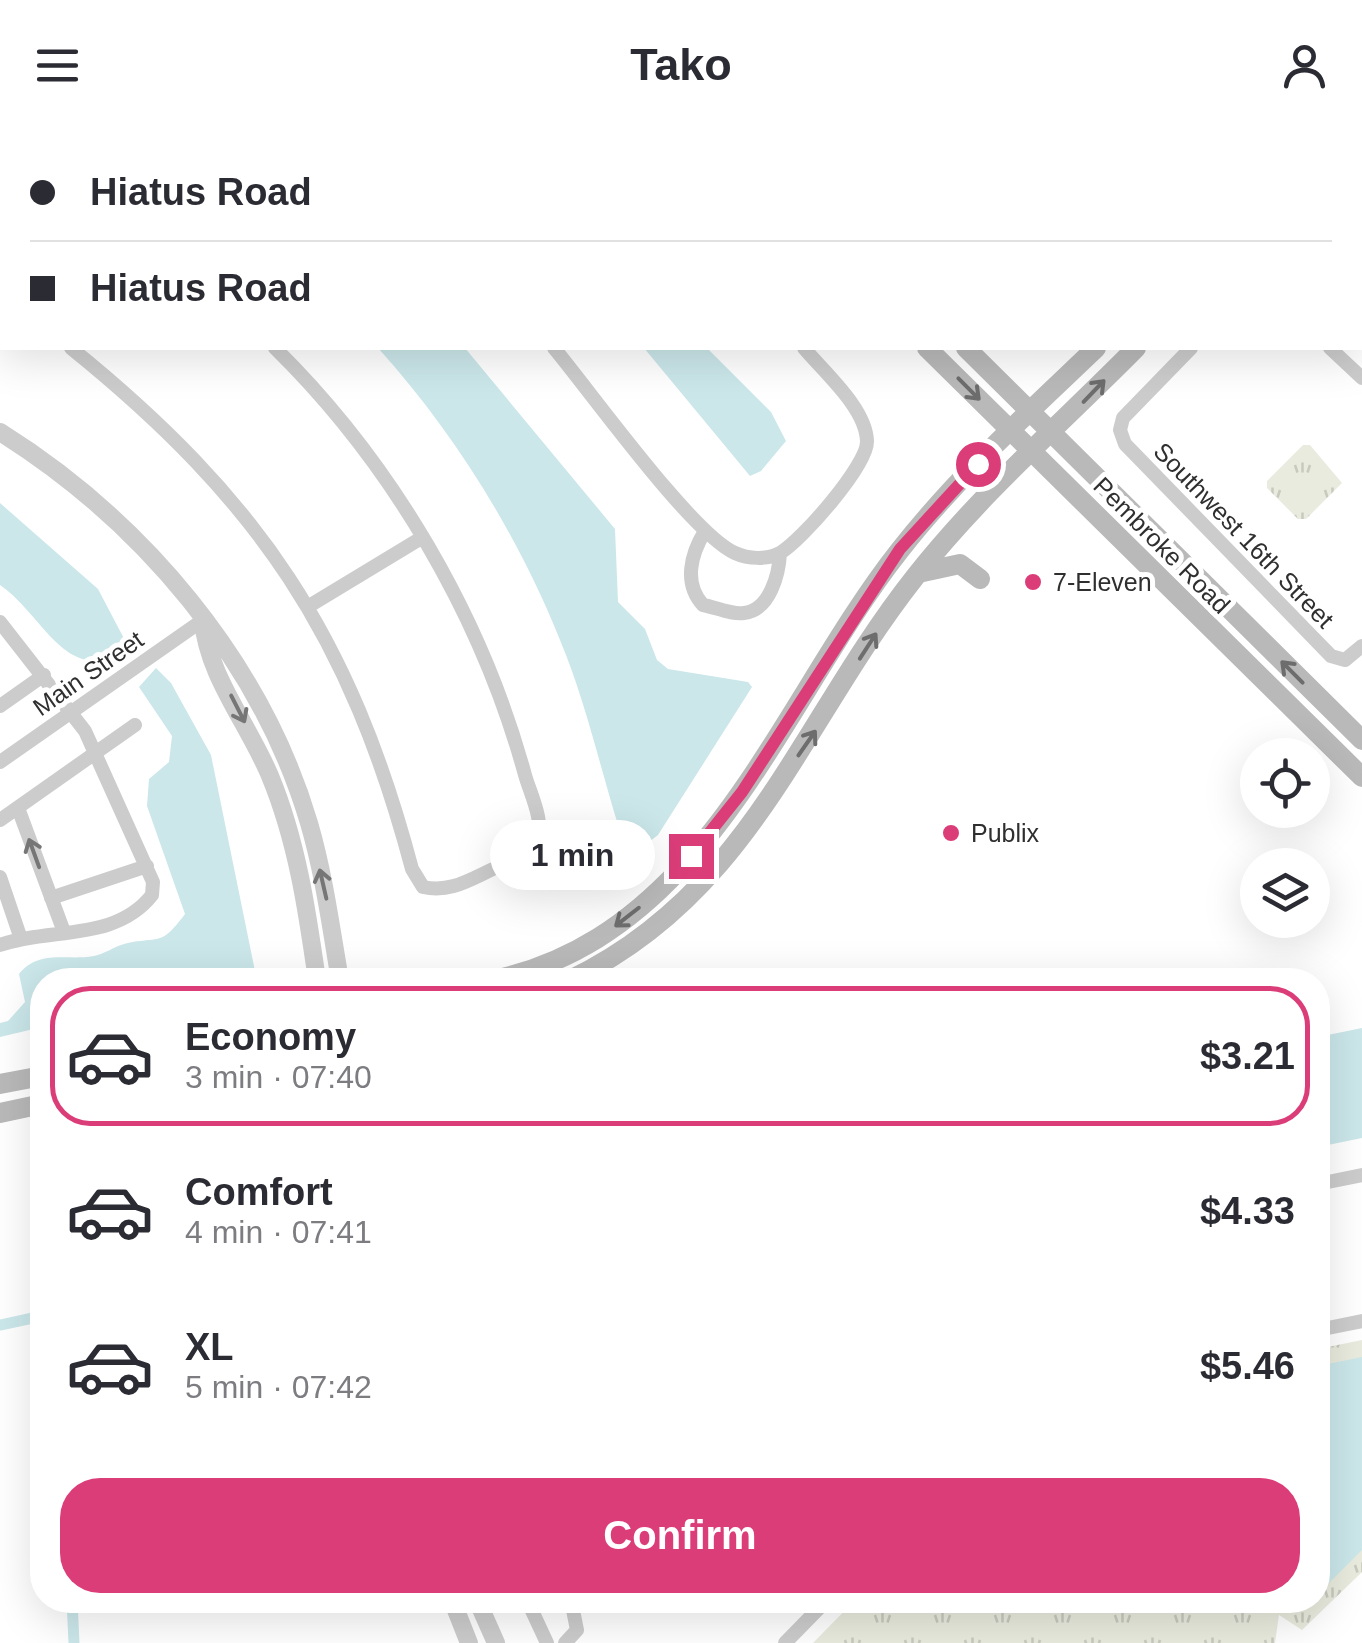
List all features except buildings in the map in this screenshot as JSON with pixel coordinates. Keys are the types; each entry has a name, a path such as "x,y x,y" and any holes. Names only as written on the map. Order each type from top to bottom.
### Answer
{"main road":[{"name":"Pembroke Road","path":"929,350 1362,778"},
{"name":"Pembroke Road","path":"968,350 1362,740"},
{"path":"534,968 598,939 671,881 712,832 900,549 1010,430 1094,350"},
{"path":"591,968 646,937 686,904 732,848 821,723 917,575 1134,350"},
{"path":"917,575 944,564 960,564 980,579"},
{"path":"1303,721 1323,702"},
{"path":"712,832 732,848"},
{"path":"0,1084 30,1078"},
{"path":"0,1113 30,1107"}],"street":[{"path":"73,350 148,410 234,501 309,606 364,714 412,870 423,887 443,892 524,855 536,844 540,828 516,740 478,646 423,537 367,454 277,350"},
{"path":"556,350 705,531 738,555 757,558 780,553 859,468 868,446 860,417 806,350"},
{"name":"Southwest 16th Street","path":"1189,350 1123,418 1120,430 1125,444 1217,534 1267,594 1331,656 1345,660 1362,646"},
{"path":"1332,350 1362,378"},
{"path":"0,432 50,463 116,520 165,570 224,642 290,771 309,824 338,968"},
{"path":"705,531 692,556 691,583 703,604 742,614 755,609 780,572 780,553"},
{"path":"309,606 423,537"},
{"path":"203,620 205,648 262,758 289,827 315,968"},
{"name":"Main Street","path":"0,762 203,620"},
{"path":"0,622 44,674 96,752 147,866 152,895 144,906 111,924 82,933 64,932 0,945"},
{"path":"0,706 44,674"},
{"path":"0,820 135,725"},
{"path":"18,808 64,932"},
{"path":"51,898 147,866"},
{"path":"0,877 21,939"},
{"path":"1330,1182 1362,1175"},
{"path":"1330,1328 1362,1321"},
{"path":"457,1613 466,1637"},
{"path":"482,1613 496,1643"},
{"path":"533,1613 547,1643"},
{"path":"565,1643 577,1630 574,1613"},
{"path":"785,1643 814,1613"}],"green space":[{"path":"1303,445 1310,445 1342,483 1306,519 1298,519 1267,488 1267,481"},
{"path":"1362,1340 1362,1572 1330,1603 1330,1347"},
{"path":"842,1613 1320,1613 1302,1630 1279,1615 1275,1643 813,1643"}],"water":[{"path":"380,350 467,350 615,529 618,602 645,629 657,660 668,669 748,682 752,687 658,835 645,845 630,842 620,831 569,663 525,562 482,486"},
{"path":"646,350 709,350 771,412 786,441 761,471 750,476"},
{"path":"0,503 98,589 130,650 108,659 89,660 72,655 0,585"},
{"path":"156,668 171,683 211,755 254,968 30,968 30,1030 0,1037 0,1023 8,1021 25,1002 19,974 27,966 44,959 94,956 124,944 158,939 185,914 147,806 149,779 169,762 172,736 139,687"},
{"path":"1362,1028 1362,1138 1330,1145 1330,1035"},
{"path":"1362,1357 1362,1550 1330,1582 1330,1364"}],"waterway":[{"path":"0,1325 30,1319"},
{"path":"73,1613 74,1643"}],"place":[{"name":"7-Eleven","path":"1033,582"},
{"name":"Publix","path":"951,833"}],"route":[{"path":"691,856 742,792 900,549 978,464"}]}
